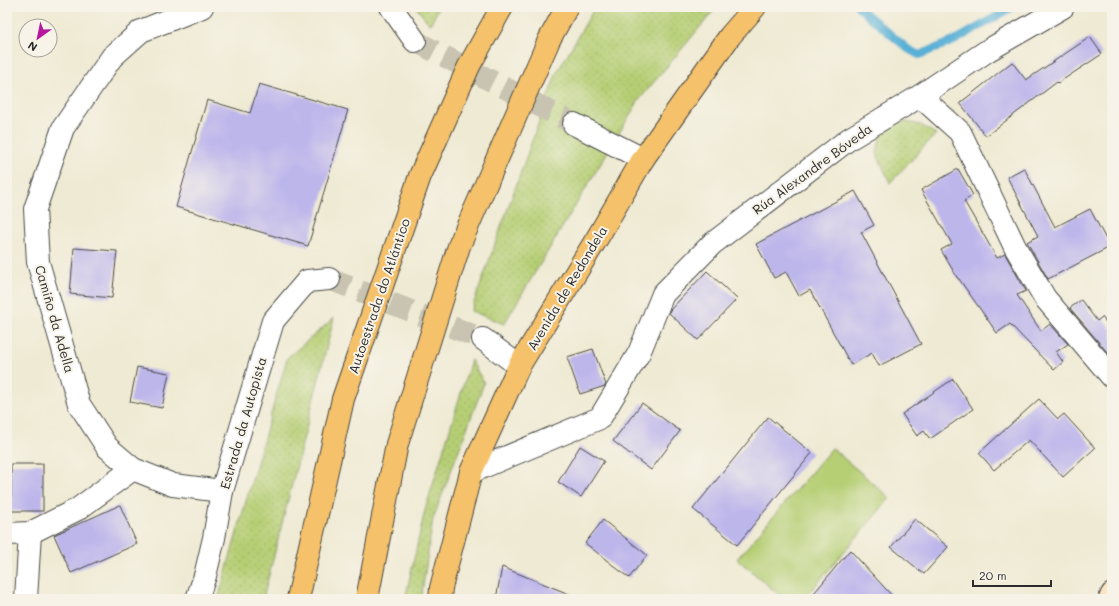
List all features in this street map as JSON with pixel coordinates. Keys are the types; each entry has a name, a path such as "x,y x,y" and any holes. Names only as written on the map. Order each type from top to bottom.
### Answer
{"highway":[{"name":"Autoestrada do Atlántico","path":"298,599 343,400 420,176 469,66 502,7"},
{"path":"367,599 397,444 459,246 549,40 567,7"},
{"name":"Avenida de Redondela","path":"440,599 441,588 471,472 519,366 599,235 643,159 730,36 755,7"}],"main road":[{"path":"1110,599 1112,594"}],"street":[{"name":"Camiño da Adella","path":"202,7 140,31 112,57 63,128 35,209 38,262 79,404 108,447 133,469 173,485 222,491"},
{"path":"391,7 415,41"},
{"name":"Rúa Alexandre Bóveda","path":"471,472 600,418 640,353 663,294 712,244 849,139 920,96 987,50 1063,7"},
{"path":"920,96 960,132 1015,246 1045,298 1112,377"},
{"path":"574,124 643,159"},
{"name":"Estrada da Autopista","path":"197,599 205,576 214,538 222,491 273,321 308,281 329,279"},
{"path":"484,339 519,366"},
{"path":"7,534 30,533 78,509 133,469"},
{"path":"26,599 30,533"}],"green space":[{"path":"416,7 439,7 430,25"},
{"path":"595,7 717,7 639,100 504,324 471,311 556,74"},
{"path":"893,119 921,125 936,134 890,183 877,154 882,127"},
{"path":"334,318 263,599 218,599 287,358"},
{"path":"471,360 484,383 433,519 421,599 405,599 425,510"},
{"path":"832,448 890,498 804,599 784,599 737,559"}],"building":[{"path":"1090,37 1102,54 1058,83 1057,82 986,136 960,103 1012,62 1026,80"},
{"path":"259,84 348,110 308,246 176,207 207,100 250,113"},
{"path":"1024,168 1055,227 1090,209 1110,247 1048,279 1027,242 1038,236 1007,177"},
{"path":"958,169 973,195 964,201 997,258 1005,254 1026,291 1017,295 1041,331 1050,324 1068,344 1056,352 1063,362 1054,370 1010,324 997,333 958,279 941,250 952,244 921,190"},
{"path":"855,191 874,225 861,232 921,344 879,366 872,353 851,365 810,290 799,296 786,272 774,278 756,244"},
{"path":"74,248 117,251 112,298 70,294"},
{"path":"707,271 737,299 698,340 669,313 670,310"},
{"path":"1081,300 1097,321 1102,317 1112,330 1112,358 1070,308"},
{"path":"593,349 606,385 580,394 567,357"},
{"path":"137,367 169,373 162,408 130,402"},
{"path":"953,379 973,409 930,439 924,431 917,436 902,414"},
{"path":"1039,399 1058,419 1064,414 1095,448 1063,477 1029,440 994,470 979,453"},
{"path":"642,403 680,431 651,470 613,441"},
{"path":"768,417 812,453 737,545 693,509"},
{"path":"580,446 604,461 581,497 558,482"},
{"path":"11,464 43,464 43,511 11,511"},
{"path":"120,505 137,544 71,573 54,535"},
{"path":"915,519 948,547 924,574 891,547"},
{"path":"603,520 647,555 629,578 585,543"},
{"path":"850,550 895,599 809,599"},
{"path":"502,567 579,598 579,599 496,599"}],"waterway":[{"path":"858,7 908,49 919,55 954,41 1013,7"}],"tunnel":[{"path":"415,41 574,124"},
{"path":"329,279 483,339"}]}
